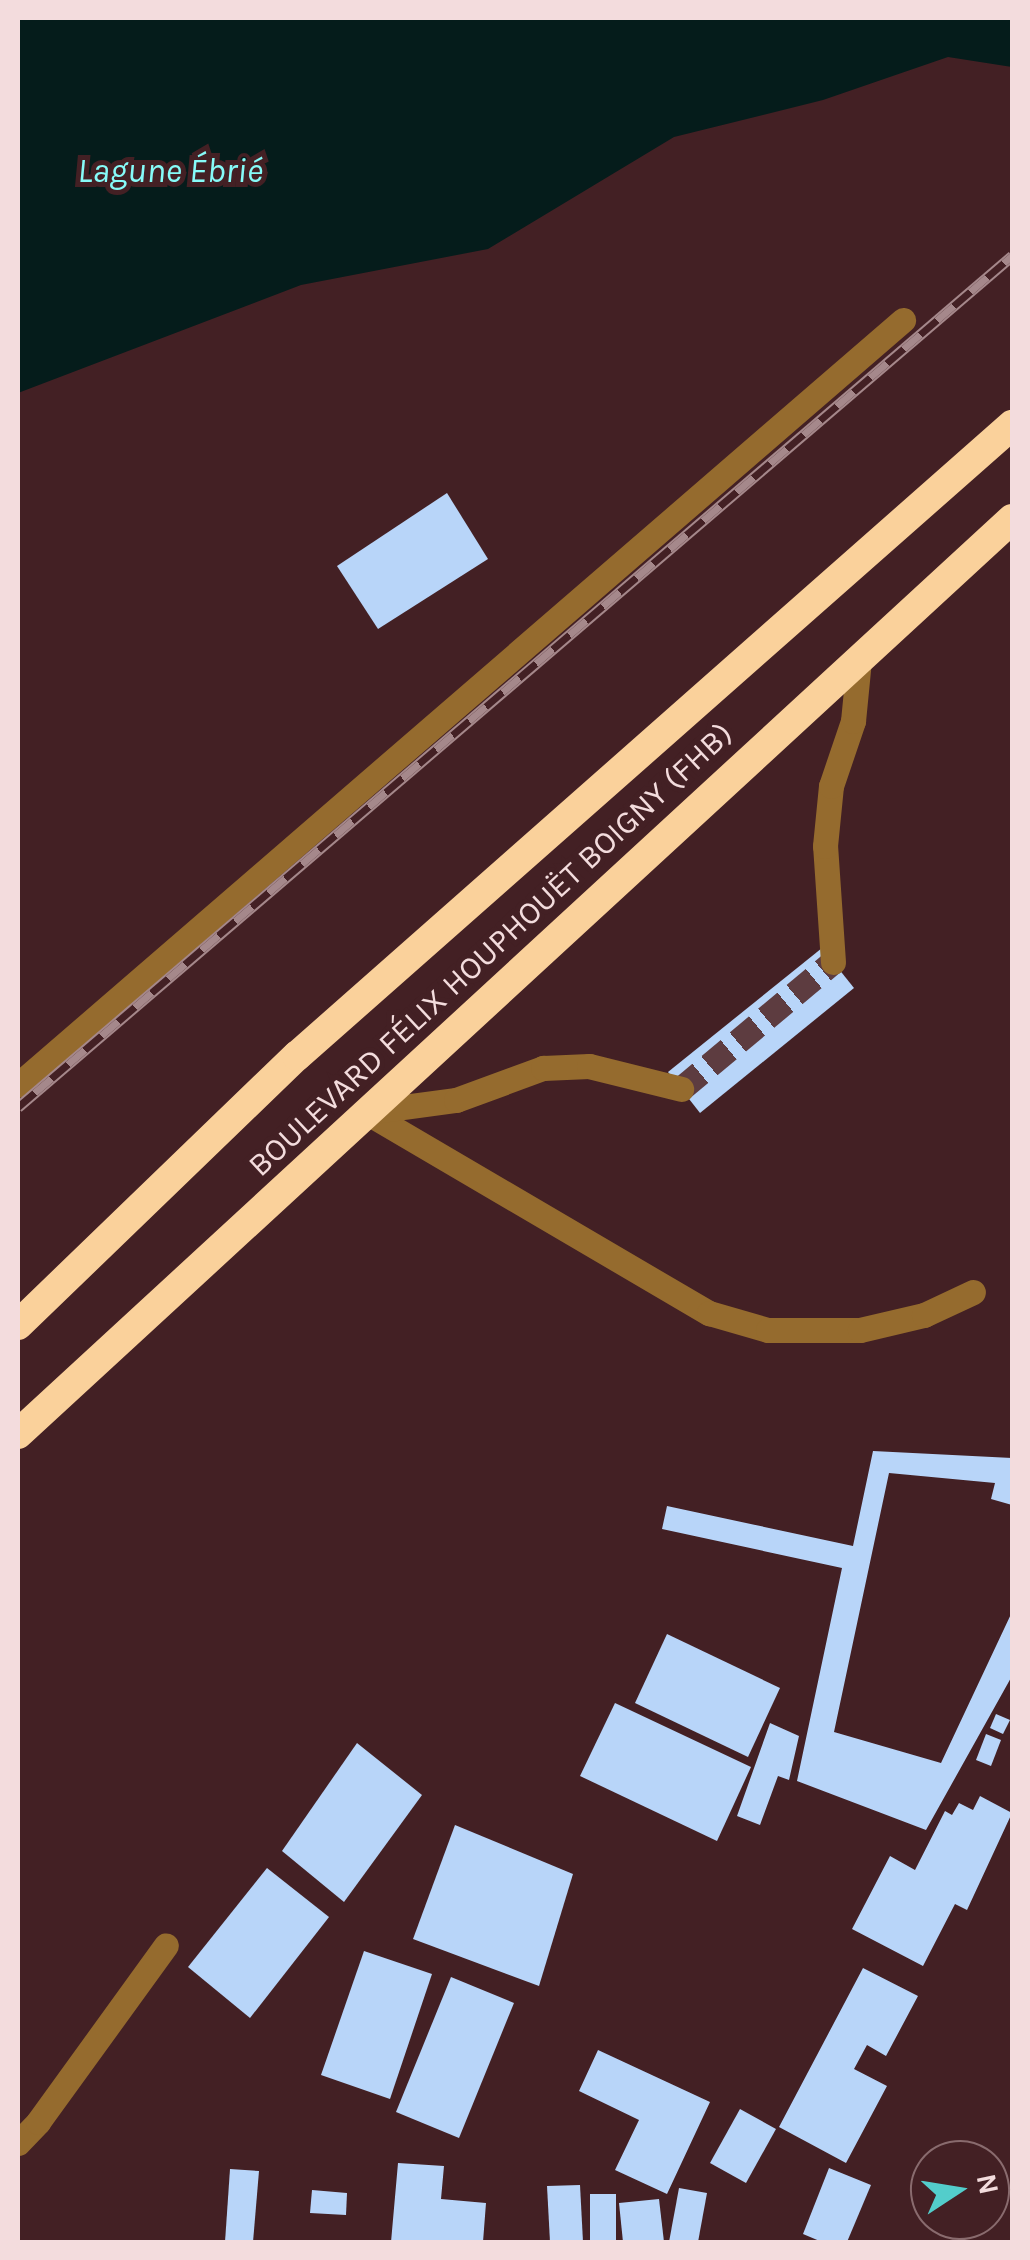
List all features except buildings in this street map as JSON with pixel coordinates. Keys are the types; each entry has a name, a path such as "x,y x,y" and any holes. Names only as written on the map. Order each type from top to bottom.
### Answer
{"highway":[{"name":"BOULEVARD FÉLIX HOUPHOUËT BOIGNY (FHB)","path":"18,1325 297,1056 1012,425"},
{"name":"BOULEVARD FÉLIX HOUPHOUËT BOIGNY (FHB)","path":"18,1434 1012,519"}],"street":[{"path":"18,1086 903,320"},
{"path":"833,962 825,846 830,786 853,721 859,660"},
{"path":"366,1112 456,1100 542,1068 588,1066 681,1089"},
{"path":"366,1112 709,1313 768,1330 860,1330 924,1316 972,1292"},
{"path":"18,2142 38,2122 166,1945"}],"water":[{"name":"Lagune Ébrié","path":"18,18 1012,18 1012,67 948,57 823,100 674,137 488,249 301,285 18,393"}],"tunnel":[{"path":"681,1089 833,962"}],"railway":[{"path":"18,1107 1012,256"}]}
